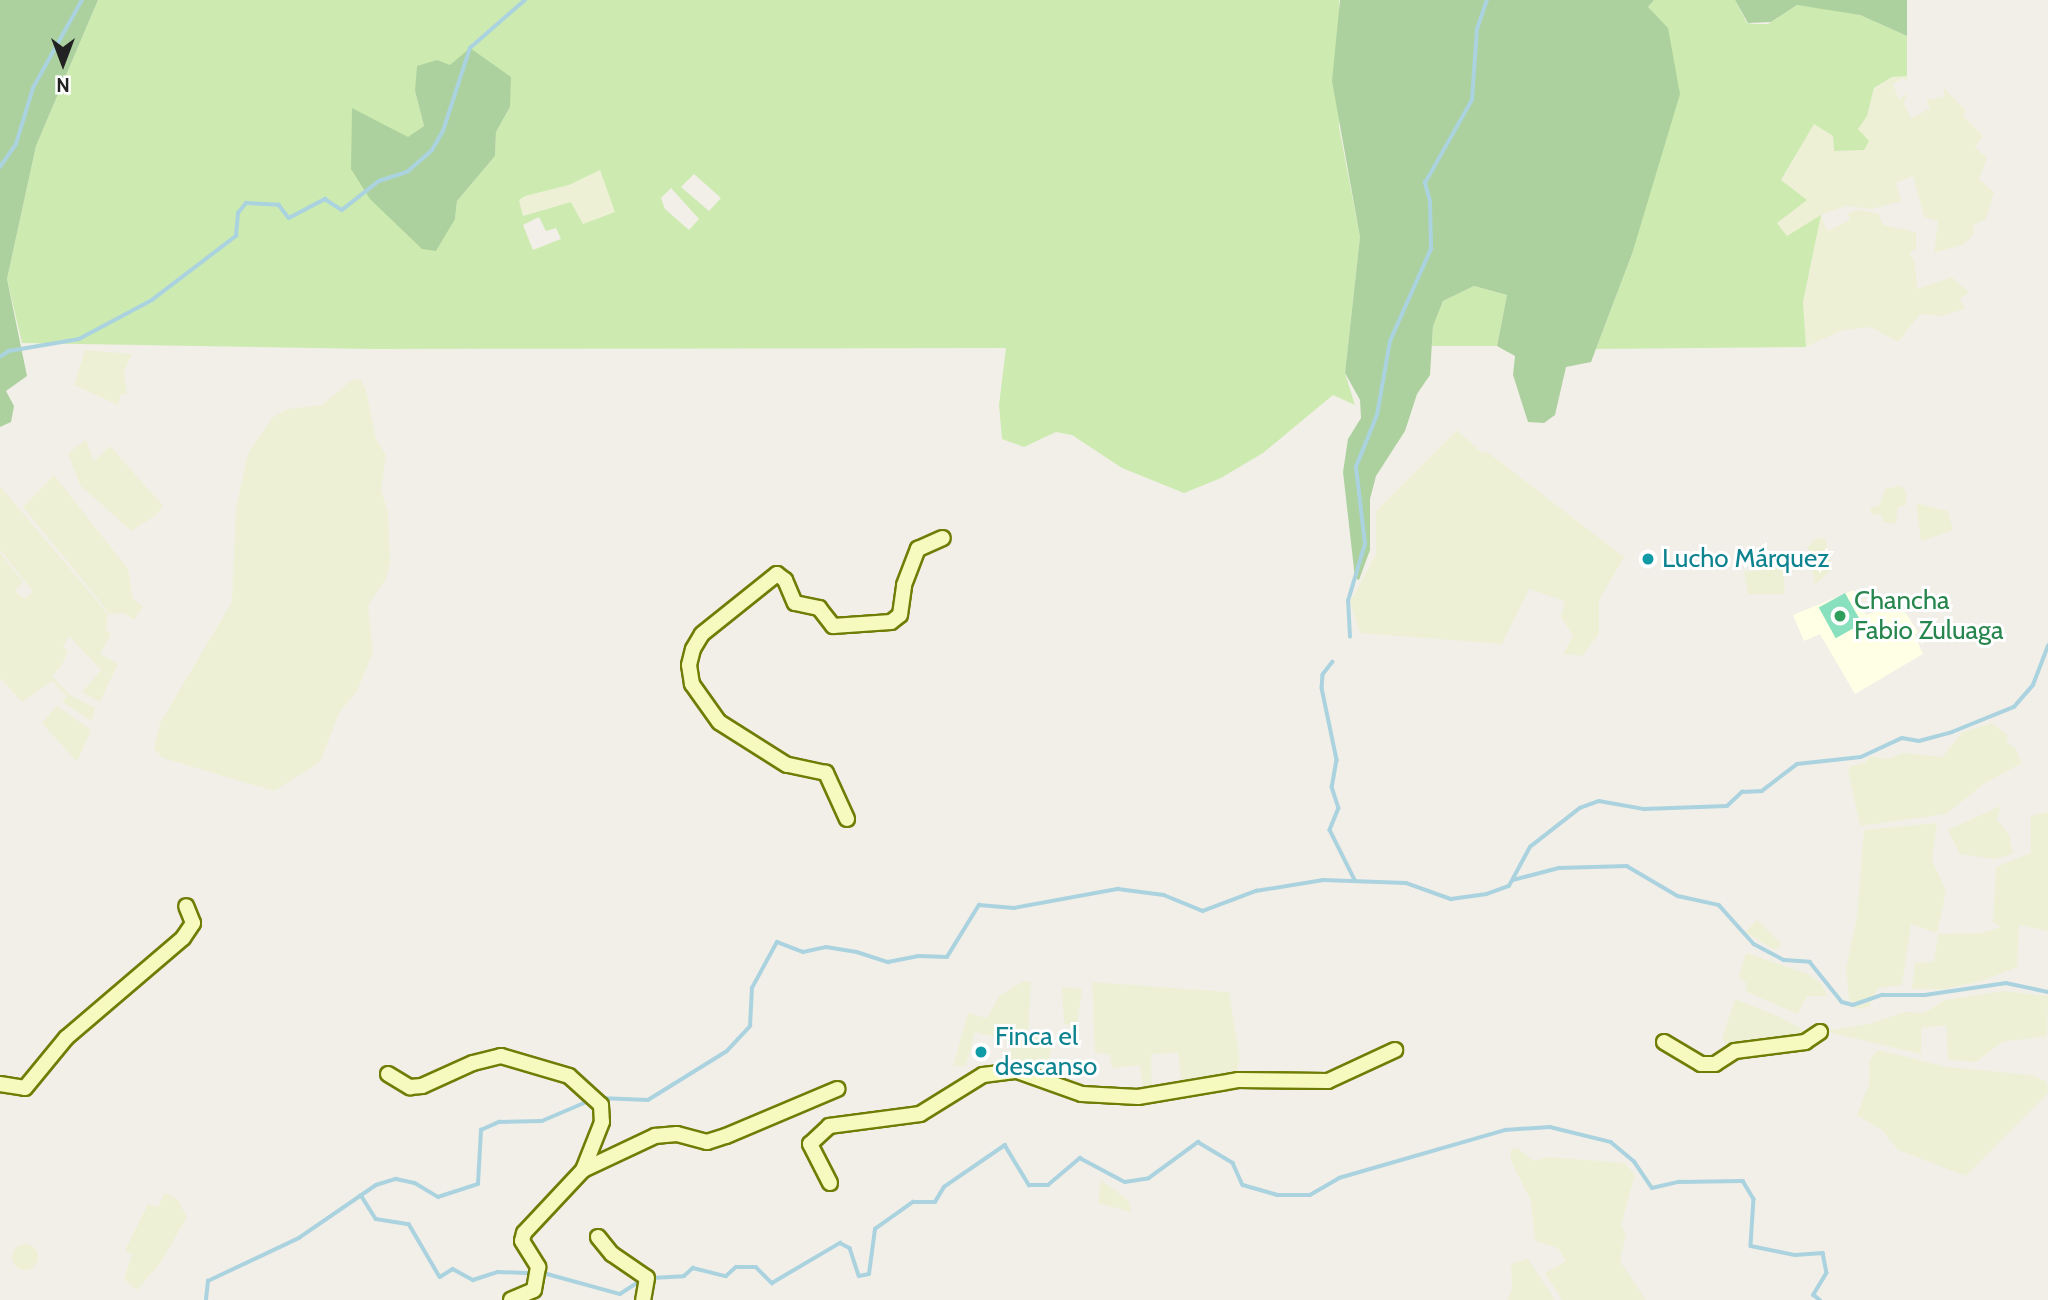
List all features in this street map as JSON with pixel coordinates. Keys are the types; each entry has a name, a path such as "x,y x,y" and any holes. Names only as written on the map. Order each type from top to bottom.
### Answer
{"street":[{"path":"847,819 826,773 787,765 719,722 692,684 689,665 693,649 702,634 776,575 786,580 795,603 819,608 833,626 891,622 900,615 904,585 918,549 943,538"},
{"path":"0,1084 25,1088 65,1038 183,938 193,923 186,906"},
{"path":"1664,1042 1701,1065 1716,1065 1735,1051 1805,1042 1820,1032"},
{"path":"830,1183 810,1144 829,1126 920,1114 983,1075 1017,1071 1082,1094 1139,1097 1238,1080 1328,1081 1395,1050"},
{"path":"388,1074 410,1087 422,1086 501,1056 569,1076 601,1105 602,1122 583,1170 524,1233 522,1241 538,1272 534,1290 511,1300"},
{"path":"583,1170 655,1136 677,1134 707,1142 726,1136 837,1089"},
{"path":"598,1237 612,1254 647,1278 643,1300"}],"shaded area":[{"path":"1907,76 1907,82 1904,78 1893,84 1899,100 1907,93 1904,103 1911,119 1930,108 1926,100 1944,97 1944,88 1966,111 1963,116 1983,136 1975,147 1987,158 1979,179 1994,192 1986,219 1973,225 1974,234 1964,244 1934,253 1938,221 1924,217 1913,176 1896,183 1901,201 1872,209 1846,206 1821,215 1827,231 1850,220 1848,213 1857,210 1878,213 1883,225 1916,232 1916,248 1909,254 1915,261 1917,289 1952,277 1969,293 1960,298 1965,309 1941,316 1920,314 1898,342 1871,327 1843,330 1806,347 1803,302 1821,216 1787,237 1777,223 1806,200 1781,181 1814,124 1833,136 1834,151 1864,150 1857,129 1867,116 1874,89 1892,77"},
{"path":"600,170 616,212 583,224 571,202 523,216 519,200 525,196 569,185"},
{"path":"85,350 132,354 124,372 127,394 121,394 118,405 74,385"},
{"path":"353,379 361,380 366,390 376,439 386,455 381,491 388,511 390,562 386,579 368,605 373,652 357,691 339,713 320,762 274,791 163,758 154,749 160,723 232,602 236,508 248,453 273,417 288,409 322,405"},
{"path":"1457,430 1483,454 1486,451 1624,557 1599,600 1599,634 1582,656 1563,654 1573,636 1561,617 1565,601 1529,589 1502,644 1360,633 1350,602 1376,554 1376,511"},
{"path":"86,440 94,462 110,446 163,506 155,516 131,531 80,485 68,453"},
{"path":"54,475 128,569 133,599 143,606 134,620 124,613 110,614 23,507"},
{"path":"0,486 108,614 106,630 111,634 100,654 118,664 100,702 82,692 101,670 69,636 63,647 68,651 62,665 52,676 70,695 95,708 92,721 62,702 67,696 52,681 22,702 0,678 0,553 23,582 15,591 25,599 33,591 0,550"},
{"path":"1900,486 1906,491 1906,505 1898,507 1896,524 1883,522 1882,514 1872,515 1870,508 1880,505 1885,489"},
{"path":"1916,503 1948,511 1953,530 1921,541"},
{"path":"1825,538 1832,569 1815,585 1808,547 1815,539"},
{"path":"1783,567 1785,594 1748,594 1744,572"},
{"path":"1854,590 1866,615 1898,601 1918,632 1915,635 1923,654 1855,694 1820,634 1804,641 1793,615"},
{"path":"57,706 91,730 77,762 42,723"},
{"path":"1992,723 2008,736 2006,742 2016,749 2022,763 1985,783 1946,814 1860,826 1848,770 1851,766 1865,763 1871,756 1887,759 1903,753 1942,757 1963,732"},
{"path":"2000,806 1997,820 2009,835 2013,854 1994,859 1960,854 1948,830"},
{"path":"2048,812 2048,931 2019,925 2017,967 1982,981 1944,989 1912,989 1915,963 1934,962 1938,934 1981,933 2001,927 1993,922 1996,867 2031,853 2031,816"},
{"path":"1937,823 1932,860 1946,891 1937,933 1911,924 1902,985 1878,988 1869,1007 1856,1009 1849,998 1846,969 1857,917 1864,830"},
{"path":"1757,920 1781,944 1775,950 1745,932"},
{"path":"1746,953 1808,974 1822,984 1827,996 1807,996 1798,1014 1745,991 1747,984 1739,976"},
{"name":"Finca el descanso","path":"1024,981 1031,982 1028,1035 1054,1038 1045,1075 1009,1065 1012,1041 975,1032 966,1066 953,1066 968,1013 987,1018 999,996"},
{"path":"1092,982 1229,992 1240,1059 1236,1075 1182,1088 1178,1053 1151,1054 1152,1092 1143,1093 1140,1065 1112,1068 1110,1054 1095,1053"},
{"path":"1062,987 1082,989 1077,1025 1064,1024"},
{"path":"2004,991 2048,996 2047,1036 2002,1042 1976,1062 1948,1060 1946,1025 1921,1028 1921,1054 1824,1031 1869,1024 1904,1012 1924,1013 1945,1000"},
{"path":"1735,999 1780,1017 1807,1032 1726,1046 1722,1038"},
{"path":"1878,1050 1947,1067 2032,1075 2047,1082 2048,1093 1966,1176 1898,1150 1883,1131 1857,1115 1869,1084 1869,1061"},
{"path":"1517,1148 1534,1161 1547,1157 1625,1163 1635,1175 1621,1225 1626,1234 1620,1261 1646,1300 1562,1300 1545,1273 1566,1261 1558,1248 1535,1241 1531,1201 1511,1161 1511,1149"},
{"path":"1101,1180 1129,1201 1131,1212 1098,1203"},
{"path":"165,1193 178,1200 187,1217 161,1262 137,1290 124,1279 132,1255 125,1250 148,1204 158,1207"},
{"path":"25,1244 34,1248 38,1257 34,1266 25,1270 16,1266 12,1257 16,1248"},
{"path":"1528,1259 1555,1300 1508,1300 1512,1289 1511,1264"}],"green space":[{"path":"0,0 98,0 36,146 7,279 27,376 6,391 14,406 11,422 0,427"},
{"path":"98,0 1339,0 1339,127 1360,237 1345,373 1355,405 1333,395 1263,453 1221,478 1184,493 1122,468 1072,435 1056,432 1024,447 1002,439 999,405 1006,348 373,349 22,343 7,279 36,146","holes":["450,66 510,107 496,132 495,156 457,201 455,219 353,109 408,138 424,126 415,91","600,170 615,212 583,224 571,202 523,216 519,200 525,196 569,185","694,174 721,198 709,211 681,187","671,188 699,219 689,230 665,209 661,198","539,217 546,231 556,228 561,239 533,250 523,225"]},
{"path":"1340,0 1654,0 1648,7 1668,28 1680,94 1632,254 1591,362 1566,367 1555,415 1544,423 1528,422 1513,375 1515,356 1497,346 1507,295 1474,286 1443,301 1433,326 1430,375 1417,394 1405,431 1376,476 1370,499 1370,550 1359,580 1355,578 1343,472 1348,439 1361,418 1360,400 1345,373 1360,237 1332,81"},
{"path":"1654,0 1735,0 1747,23 1754,24 1768,24 1797,5 1816,7 1860,15 1907,36 1907,76 1892,77 1874,88 1867,116 1858,129 1869,141 1864,150 1834,151 1833,136 1814,124 1781,180 1807,200 1777,223 1787,236 1821,215 1803,302 1806,347 1596,349 1632,254 1648,7"},
{"path":"1735,0 1907,0 1907,36 1860,15 1797,5 1771,22 1748,23"},
{"path":"470,48 511,77 510,107 496,132 495,156 457,201 455,219 436,251 422,249 370,199 351,169 352,108 408,137 424,126 415,91 417,66 437,60 450,65"},
{"path":"1474,286 1507,295 1497,346 1432,346 1433,325 1443,301"},
{"name":"Chancha Fabio Zuluaga","path":"1845,593 1862,624 1836,638 1819,608"}],"waterway":[{"path":"0,167 16,144 33,88 82,0"},
{"path":"0,357 9,351 79,339 152,300 236,236 238,213 246,203 279,205 289,218 325,199 342,210 379,181 407,172 432,150 443,131 470,48 525,0"},
{"path":"1350,637 1348,601 1365,544 1356,467 1377,415 1390,341 1431,249 1430,201 1425,183 1472,100 1477,29 1487,0"},
{"path":"600,1098 648,1100 727,1051 750,1026 752,988 777,942 803,952 826,947 857,952 888,962 918,956 947,957 979,905 1014,908 1118,889 1164,895 1203,911 1256,891 1323,880 1406,883 1451,899 1487,894 1509,886 1530,847 1580,808 1599,801 1644,809 1727,806 1742,792 1762,791 1797,764 1861,757 1902,738 1919,741 1952,732 2014,707 2033,685 2048,646"},
{"path":"1333,662 1323,675 1322,688 1337,760 1332,787 1339,808 1330,830 1355,880"},
{"path":"1513,880 1559,868 1627,866 1678,896 1719,905 1754,944 1784,960 1810,962 1842,1002 1853,1005 1882,995 1925,995 2006,983 2048,992"},
{"path":"206,1300 208,1281 299,1238 376,1185 396,1179 415,1183 438,1197 478,1184 481,1130 499,1122 542,1121 589,1101"},
{"path":"651,1278 684,1276 693,1268 726,1276 736,1267 756,1267 772,1283 840,1243 850,1248 859,1276 869,1274 875,1229 913,1202 935,1202 944,1187 1005,1145 1029,1185 1048,1185 1080,1158 1125,1182 1149,1178 1198,1142 1233,1163 1243,1185 1277,1195 1310,1195 1339,1178 1505,1130 1550,1127 1611,1142 1634,1161 1652,1188 1679,1182 1743,1181 1754,1199 1751,1246 1795,1255 1823,1253 1827,1273 1814,1295 1820,1300"},
{"path":"361,1195 376,1219 409,1224 440,1277 453,1269 473,1280 498,1272 532,1273"},
{"path":"540,1272 620,1294 640,1281"}],"place":[{"name":"Lucho Márquez","path":"1648,559"},
{"name":"Chancha Fabio Zuluaga","path":"1840,616"},
{"name":"Finca el descanso","path":"981,1052"}]}
